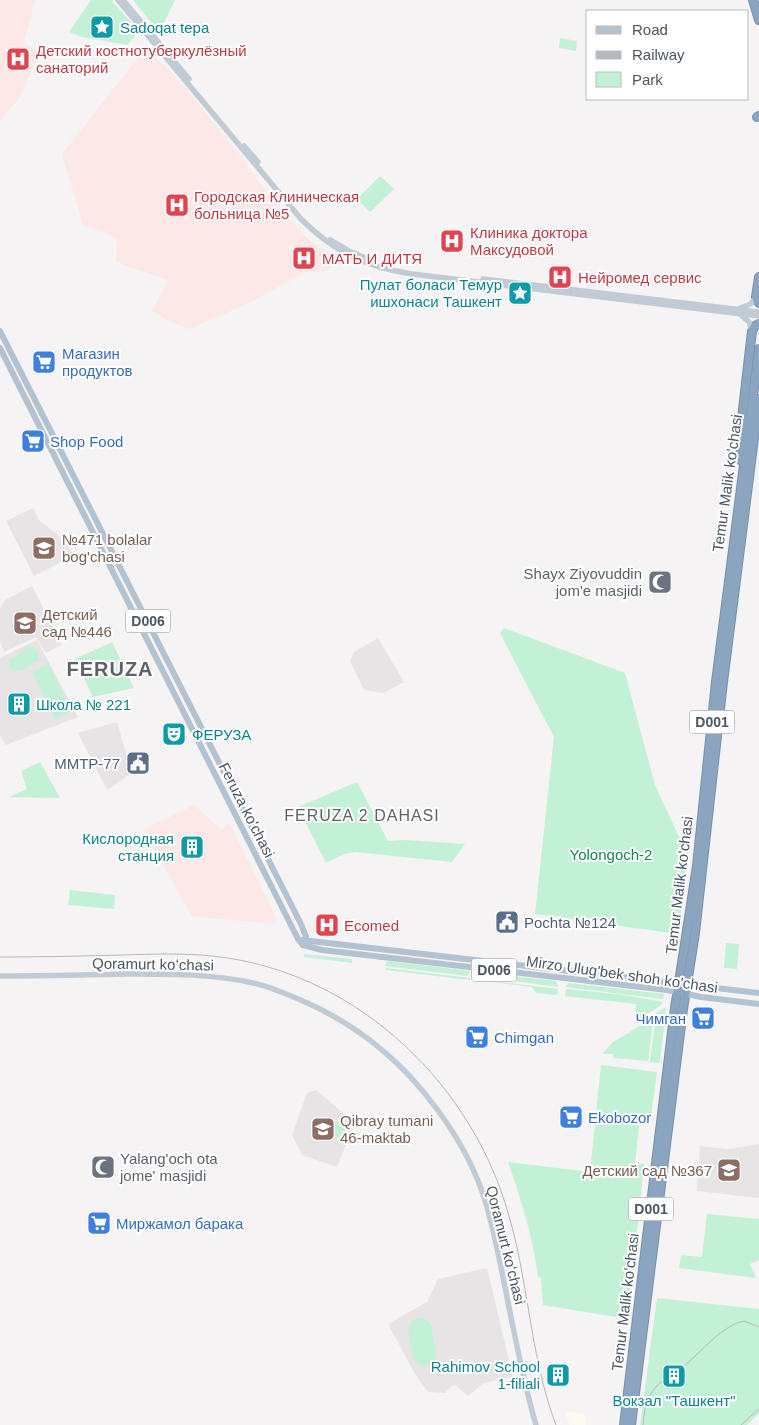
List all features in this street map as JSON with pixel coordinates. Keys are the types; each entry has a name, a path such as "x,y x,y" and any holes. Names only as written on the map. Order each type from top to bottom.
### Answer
{"highway":[{"path":"753,0 759,20"},
{"path":"758,301 759,277"},
{"path":"744,492 742,418 757,319"},
{"name":"Temur Malik ko'chasi","path":"744,492 759,349"},
{"name":"Temur Malik ko'chasi","path":"624,1425 652,1229 682,989 716,682 759,398"},
{"path":"744,492 759,441"},
{"name":"Temur Malik ko'chasi","path":"631,1425 647,1265"}],"main road":[{"path":"118,0 302,219 325,241 353,257 382,268 412,274 737,311 757,319"},
{"path":"123,0 147,33"},
{"path":"737,311 758,301"},
{"path":"737,311 747,320 757,319"},
{"name":"Feruza ko'chasi","path":"0,334 301,924 306,941"},
{"name":"Feruza ko'chasi","path":"0,348 248,840 306,941"},
{"path":"38,424 45,420"},
{"path":"123,591 126,588 130,588"},
{"path":"248,840 254,841 256,836"},
{"name":"Mirzo Ulug'bek shoh ko'chasi","path":"306,941 329,951 603,983 759,993"},
{"name":"Mirzo Ulug'bek shoh ko'chasi","path":"306,941 323,941 604,975 682,989 701,997 759,1004"},
{"name":"Qoramurt koʻchasi","path":"0,976 171,974 252,982 281,992 324,1011 345,1022 384,1051 418,1086 440,1115 467,1158 479,1183 489,1215 534,1425"},
{"path":"603,983 604,975"}],"shaded area":[{"name":"Детский костнотуберкулёзный санаторий","path":"0,0 35,0 24,43 37,51 33,67 19,99 0,120"},
{"name":"Городская Клиническая больница №5","path":"153,55 174,75 246,162 263,187 293,223 310,241 337,257 327,271 306,272 244,305 190,329 170,322 152,310 169,280 116,262 117,238 83,225 62,154 137,59"},
{"name":"№471 bolalar bog'chasi","path":"33,508 39,520 63,539 74,556 34,576 6,521"},
{"name":"Детский сад №446","path":"32,586 62,645 46,653 36,637 4,652 0,642 0,609 5,600"},
{"path":"378,638 404,682 383,693 364,690 350,661 354,652"},
{"path":"37,640 78,717 6,745 0,735 0,658"},
{"path":"117,722 132,773 107,790 78,733"},
{"path":"194,805 221,829 230,824 276,917 275,924 192,916 143,830"},
{"name":"Qibray tumani 46-maktab","path":"316,1090 355,1123 337,1167 302,1155 292,1135 307,1093"},
{"name":"Детский сад №367","path":"759,1144 759,1198 697,1191 700,1146 728,1149"},
{"path":"487,1268 513,1377 484,1383 468,1396 454,1384 445,1393 428,1392 415,1374 388,1324 427,1302 438,1279"},
{"path":"564,1411 585,1414 585,1425 570,1425"}],"green space":[{"path":"91,0 111,0 139,31 127,45 82,37 69,32"},
{"path":"133,0 175,0 161,29 154,26"},
{"path":"560,38 577,41 576,51 559,48"},
{"path":"380,176 394,189 370,212 357,199"},
{"name":"Yolongoch-2","path":"504,628 625,673 655,785 679,837 687,833 690,839 678,934 535,914 554,737 500,633"},
{"path":"112,642 134,688 93,697 75,659"},
{"path":"27,648 36,650 38,660 21,671 14,671 9,666 10,660"},
{"path":"48,663 71,711 55,719 32,672"},
{"path":"40,762 60,798 9,797 27,789 21,771"},
{"path":"357,782 388,841 406,840 465,844 452,862 356,852 344,854 326,863 298,807"},
{"path":"70,890 115,895 114,909 68,905"},
{"path":"726,943 739,944 737,969 724,968"},
{"path":"304,954 352,959 352,963 304,957"},
{"path":"387,961 470,971 468,976 385,966"},
{"path":"386,968 470,978 470,980 386,970"},
{"path":"478,972 556,981 558,987 477,976"},
{"path":"476,979 558,989 557,995 536,993 532,987"},
{"path":"569,983 664,994 663,999 565,987"},
{"path":"566,989 624,995 663,1002 660,1006 636,1021 636,1004 565,996"},
{"path":"666,1007 660,1063 650,1062 656,1013"},
{"path":"654,1014 648,1061 613,1058 613,1054 602,1054 613,1042 643,1024 642,1021"},
{"path":"601,1065 657,1072 651,1116 640,1116 635,1163 644,1164 628,1319 543,1305 541,1278 538,1277 530,1233 508,1162 590,1172"},
{"path":"340,1121 346,1134 337,1138 331,1125"},
{"path":"707,1214 759,1219 759,1260 750,1264 756,1278 679,1268 681,1255 702,1257"},
{"path":"657,1298 759,1309 759,1413 747,1425 640,1425"},
{"path":"420,1318 431,1325 436,1355 433,1363 424,1366 413,1358 408,1329 412,1321"}],"railway":[{"path":"0,957 190,954 263,965 311,983 355,1007 396,1038 432,1073 463,1114 488,1159 514,1233 540,1371 556,1425"},
{"path":"643,1425 644,1412 648,1400 652,1392 663,1380 685,1365 713,1339 736,1323 744,1321 759,1327"},
{"path":"741,1425 759,1409"}],"place":[{"name":"Sadoqat tepa","path":"102,27"},
{"name":"Детский костнотуберкулёзный санаторий","path":"18,59"},
{"name":"Городская Клиническая больница №5","path":"177,205"},
{"name":"Клиника доктора Максудовой","path":"452,241"},
{"name":"МАТЬ И ДИТЯ","path":"304,258"},
{"name":"Нейромед сервис","path":"560,277"},
{"name":"Пулат боласи Темур ишхонаси Ташкент","path":"520,293"},
{"name":"Магазин продуктов","path":"44,362"},
{"name":"Shop Food","path":"33,441"},
{"name":"№471 bolalar bog'chasi","path":"44,548"},
{"name":"Shayx Ziyovuddin jom'e masjidi","path":"660,582"},
{"name":"Детский сад №446","path":"25,623"},
{"name":"Школа № 221","path":"19,704"},
{"name":"ФЕРУЗА","path":"174,734"},
{"name":"MMTP-77","path":"138,763"},
{"name":"Кислородная станция","path":"192,847"},
{"name":"Pochta №124","path":"507,922"},
{"name":"Ecomed","path":"327,925"},
{"name":"Чимган","path":"703,1018"},
{"name":"Chimgan","path":"477,1037"},
{"name":"Ekobozor","path":"571,1117"},
{"name":"Qibray tumani 46-maktab","path":"323,1129"},
{"name":"Yalang'och ota jome' masjidi","path":"103,1167"},
{"name":"Детский сад №367","path":"729,1170"},
{"name":"Миржамол барака","path":"99,1223"},
{"name":"Rahimov School 1-filiali","path":"558,1375"},
{"name":"Вокзал \"Ташкент\"","path":"674,1376"}],"district":[{"name":"FERUZA","path":"110,669"},
{"name":"FERUZA 2 DAHASI","path":"362,815"}]}
